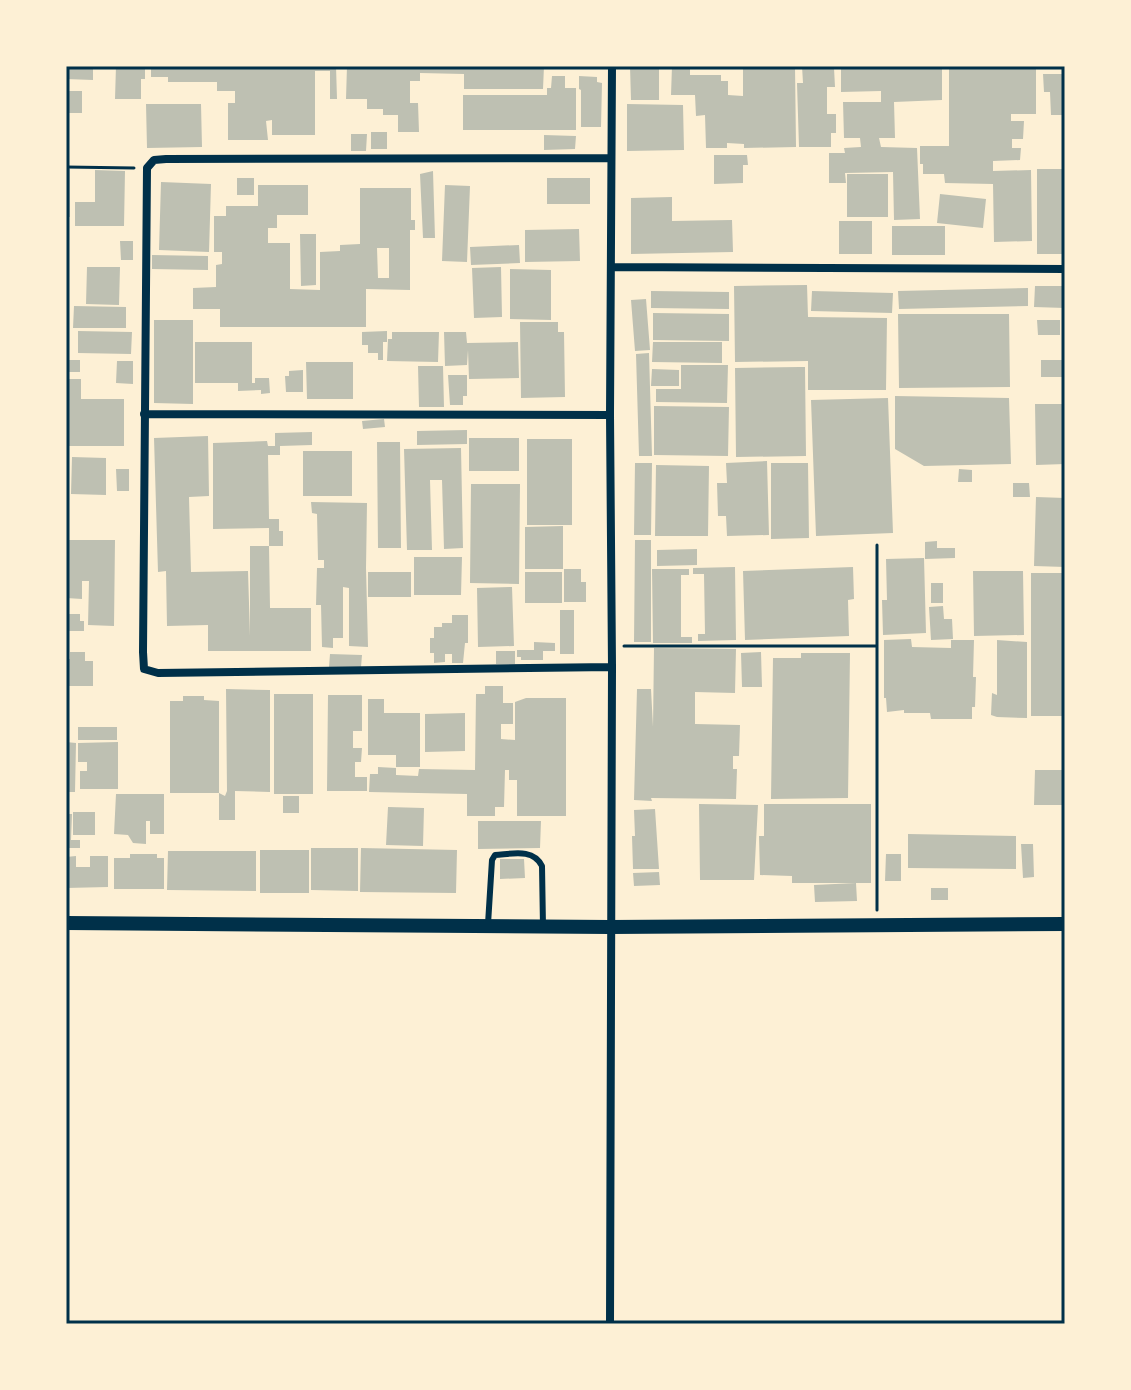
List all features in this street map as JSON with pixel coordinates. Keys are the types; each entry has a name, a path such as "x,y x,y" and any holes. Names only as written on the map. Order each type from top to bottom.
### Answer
{"street":[{"path":"610,1324 612,66"},
{"path":"611,158 154,160 147,168 144,669 158,673 612,667"},
{"path":"612,267 1065,269"},
{"path":"144,414 610,415"},
{"path":"66,923 543,927 1065,924"}],"lane":[{"path":"488,926 492,860 495,855 527,853 538,858 542,866 543,927"}],"path":[{"path":"66,167 147,168"},
{"path":"877,545 877,926"},
{"path":"612,646 877,646"}],"building":[{"path":"66,66 93,66 93,80 66,79"},
{"path":"116,66 145,66 145,79 141,79 141,99 115,99"},
{"path":"151,66 336,66 337,99 330,99 330,71 315,71 315,135 272,135 272,120 266,121 268,140 228,140 228,103 235,103 235,91 217,91 217,82 168,82 168,77 151,77"},
{"path":"347,66 544,66 543,89 464,89 464,74 420,73 420,81 410,81 410,103 418,103 419,132 398,132 398,115 383,115 383,109 367,109 367,99 346,99"},
{"path":"630,66 659,66 659,100 631,100"},
{"path":"672,66 690,66 690,75 721,75 721,81 728,81 728,95 743,96 743,66 795,66 796,147 744,148 744,144 727,143 727,148 706,148 705,115 696,116 695,95 671,95"},
{"path":"802,66 834,68 835,87 827,87 827,114 836,114 836,133 831,133 831,147 799,147 797,83 803,83"},
{"path":"841,66 942,66 942,100 894,102 895,138 879,138 881,147 917,148 920,219 894,220 893,172 845,173 846,183 829,183 829,153 845,153 844,148 861,147 860,138 844,138 843,102 881,102 881,91 841,92"},
{"path":"949,66 1036,66 1036,114 1011,114 1011,121 1024,121 1023,139 1012,139 1012,148 1021,148 1020,160 993,161 993,171 1031,170 1032,241 994,242 993,184 945,183 944,174 923,174 920,146 949,146"},
{"path":"1043,74 1065,74 1065,115 1051,115 1050,92 1044,92"},
{"path":"552,76 565,76 565,88 576,88 576,130 463,130 463,95 547,95"},
{"path":"579,76 597,77 597,82 602,83 601,127 581,127"},
{"path":"67,91 82,91 82,113 68,113"},
{"path":"146,104 201,104 202,147 147,148"},
{"path":"627,104 683,105 684,150 627,151"},
{"path":"371,132 387,132 387,149 371,149"},
{"path":"351,134 367,134 366,151 351,151"},
{"path":"544,135 576,136 575,149 544,150"},
{"path":"714,155 747,155 748,165 743,165 743,183 714,184"},
{"path":"66,169 70,169 70,217 66,217"},
{"path":"1037,169 1065,169 1065,254 1037,254"},
{"path":"95,170 125,171 124,226 75,226 75,202 95,202"},
{"path":"433,171 435,238 423,238 420,174"},
{"path":"847,174 888,174 888,217 847,217"},
{"path":"237,178 254,178 254,195 237,195"},
{"path":"547,178 590,178 590,204 547,204"},
{"path":"161,182 211,184 209,252 159,250"},
{"path":"258,185 308,185 308,215 277,215 277,228 268,228 268,243 290,243 290,289 320,290 320,252 340,251 340,245 360,244 360,188 411,188 411,220 415,220 415,230 410,230 410,290 366,289 366,327 220,327 220,309 193,309 193,288 216,287 216,265 222,264 222,252 214,252 214,216 226,216 226,206 258,206","holes":["377,248 389,248 389,278 378,278"]},
{"path":"445,185 470,186 467,262 442,261"},
{"path":"940,194 986,199 983,228 937,223"},
{"path":"672,197 672,221 732,220 733,252 631,254 631,198"},
{"path":"839,221 872,221 872,254 839,254"},
{"path":"892,226 945,226 945,255 892,255"},
{"path":"579,229 580,261 525,262 525,230"},
{"path":"300,234 316,234 316,285 301,286"},
{"path":"120,241 133,241 133,260 121,260"},
{"path":"519,245 520,263 471,265 470,247"},
{"path":"152,255 208,256 208,270 152,269"},
{"path":"87,267 120,267 119,305 86,304"},
{"path":"501,267 502,317 474,318 472,268"},
{"path":"510,269 551,270 551,320 510,319"},
{"path":"807,285 808,317 887,318 886,390 808,390 808,361 735,362 734,286"},
{"path":"1035,286 1065,286 1065,308 1034,307"},
{"path":"1028,288 1028,306 899,309 898,291"},
{"path":"651,291 729,292 729,309 651,308"},
{"path":"812,291 893,293 892,313 811,311"},
{"path":"646,299 650,350 635,351 631,300"},
{"path":"74,306 126,307 126,328 73,328"},
{"path":"653,313 729,314 729,341 653,340"},
{"path":"898,314 1009,314 1010,387 899,388"},
{"path":"154,320 193,320 193,404 154,403"},
{"path":"1037,320 1060,320 1060,335 1038,335"},
{"path":"520,322 558,322 558,332 564,332 565,397 521,398"},
{"path":"78,331 132,332 131,354 78,353"},
{"path":"387,331 387,342 383,342 383,360 378,360 378,353 368,353 368,345 362,345 362,332"},
{"path":"392,332 439,332 438,362 387,361 388,339 392,339"},
{"path":"444,332 466,332 467,343 518,342 519,378 469,379 468,350 467,365 445,366"},
{"path":"195,342 252,342 252,383 255,383 255,378 269,378 270,393 261,394 261,390 238,391 238,383 195,383"},
{"path":"653,342 722,342 722,363 652,362"},
{"path":"649,353 652,456 639,456 636,354"},
{"path":"66,360 80,360 80,372 66,372"},
{"path":"1041,360 1065,360 1065,377 1041,377"},
{"path":"117,361 133,361 133,384 116,383"},
{"path":"306,362 353,362 353,399 307,399"},
{"path":"681,365 728,365 727,403 656,402 656,389 681,389"},
{"path":"418,366 443,366 444,407 419,407"},
{"path":"805,367 806,456 736,457 735,368"},
{"path":"652,369 679,370 679,386 651,386"},
{"path":"303,370 303,392 286,392 285,376 289,376 289,371"},
{"path":"448,375 467,375 467,396 463,396 463,405 450,405"},
{"path":"67,379 81,379 81,399 124,399 124,446 66,446"},
{"path":"895,396 1009,398 1011,464 924,466 895,449"},
{"path":"888,398 893,533 816,536 811,400"},
{"path":"1035,404 1065,404 1065,464 1036,465"},
{"path":"654,406 729,407 728,456 654,455"},
{"path":"384,419 385,427 363,429 362,421"},
{"path":"467,430 467,444 417,445 417,431"},
{"path":"312,432 312,445 280,446 280,455 268,455 269,519 279,519 283,546 269,546 269,528 213,529 213,443 267,441 268,446 275,446 275,433"},
{"path":"208,436 209,496 189,497 191,572 248,571 250,636 250,546 269,546 270,608 311,608 311,651 208,651 208,625 167,626 166,571 158,572 154,438"},
{"path":"469,438 519,438 519,471 469,471"},
{"path":"527,439 572,439 572,525 527,525"},
{"path":"377,442 400,442 401,548 378,548"},
{"path":"461,448 463,548 444,549 442,480 430,480 432,550 407,550 404,449"},
{"path":"303,451 352,451 352,496 303,496"},
{"path":"72,457 106,458 106,495 71,494"},
{"path":"767,461 769,535 727,536 726,516 718,516 717,483 727,483 726,463"},
{"path":"635,463 652,463 651,535 634,535"},
{"path":"771,463 808,463 809,538 771,539"},
{"path":"656,465 709,466 708,536 655,536"},
{"path":"116,469 129,469 129,491 117,491"},
{"path":"959,469 972,470 972,482 958,482"},
{"path":"1013,483 1029,483 1030,497 1013,497"},
{"path":"471,484 520,484 519,584 470,583"},
{"path":"1036,497 1065,498 1065,567 1034,566"},
{"path":"311,502 367,503 368,647 349,646 349,588 343,587 343,638 333,638 333,648 322,647 321,605 316,605 317,568 324,568 324,560 318,560 317,514 312,513"},
{"path":"563,526 563,569 525,569 525,527"},
{"path":"66,540 115,540 114,626 88,625 89,581 82,581 82,599 66,598"},
{"path":"635,540 651,540 651,642 634,642"},
{"path":"937,541 937,548 955,548 955,558 925,559 925,542"},
{"path":"697,549 697,565 657,566 657,550"},
{"path":"414,557 462,557 461,595 414,595"},
{"path":"924,558 926,633 883,635 882,600 887,600 886,559"},
{"path":"735,567 736,640 698,641 698,634 705,634 704,574 693,574 693,568"},
{"path":"853,567 854,599 848,600 849,636 745,640 743,571"},
{"path":"564,569 581,569 581,582 586,582 586,602 564,602"},
{"path":"652,569 689,569 689,575 681,575 681,637 692,637 692,643 653,643"},
{"path":"973,571 1023,571 1024,635 974,636"},
{"path":"368,572 411,572 411,597 368,597"},
{"path":"525,572 562,572 562,603 525,603"},
{"path":"1031,573 1065,573 1065,716 1031,716"},
{"path":"931,583 943,583 943,603 931,603"},
{"path":"512,587 514,646 478,647 477,588"},
{"path":"943,606 944,619 952,619 953,639 931,640 929,607"},
{"path":"560,610 574,610 574,654 560,654"},
{"path":"66,614 80,614 84,631 66,631"},
{"path":"452,615 468,615 468,643 465,643 463,663 452,663 452,654 445,654 445,662 434,663 430,638 434,638 434,627 452,623"},
{"path":"911,639 912,647 951,648 951,640 974,640 973,677 976,677 972,719 931,719 930,713 904,713 904,710 887,712 884,698 884,640"},
{"path":"997,640 1027,642 1027,718 991,715 992,693 997,695"},
{"path":"534,642 555,643 555,651 543,651 543,660 521,660 517,657 517,650 534,650"},
{"path":"654,648 736,649 735,693 695,692 695,724 740,725 739,756 733,756 733,769 737,769 736,799 634,800 637,689 651,689 653,727"},
{"path":"496,651 515,651 515,664 496,664"},
{"path":"70,652 85,652 85,661 93,661 93,686 66,686 66,659 70,659"},
{"path":"761,652 762,687 742,687 741,653"},
{"path":"801,653 850,653 848,798 771,799 773,658 801,658"},
{"path":"330,654 362,655 361,667 329,667"},
{"path":"485,686 503,686 503,703 513,703 513,724 501,724 501,739 515,740 515,702 526,698 566,698 566,816 517,816 517,780 509,780 509,770 505,770 504,807 495,807 495,816 467,816 467,794 369,792 370,774 378,774 378,767 396,768 396,775 418,776 419,769 475,770 476,694 485,694"},
{"path":"226,689 270,690 270,792 235,791 235,820 219,820 219,793 225,796 227,791"},
{"path":"274,694 313,694 313,794 274,794"},
{"path":"328,695 362,695 362,731 353,731 353,748 362,748 361,762 355,762 355,777 367,777 367,791 327,791"},
{"path":"183,696 204,696 204,700 219,701 219,793 170,793 170,701 183,701"},
{"path":"368,699 384,699 384,713 420,713 420,767 396,767 396,755 368,755"},
{"path":"465,713 465,751 425,752 425,714"},
{"path":"78,727 117,727 117,740 78,740"},
{"path":"66,742 76,743 75,792 66,792"},
{"path":"118,742 118,789 80,789 80,771 87,771 87,762 78,762 78,743"},
{"path":"1035,770 1065,770 1065,805 1034,805"},
{"path":"116,794 164,794 164,834 150,834 150,821 146,821 146,844 133,843 128,835 114,834"},
{"path":"283,796 299,796 299,813 283,813"},
{"path":"699,804 758,805 754,880 700,880"},
{"path":"764,804 871,804 871,883 792,883 792,876 760,875 759,836 764,836"},
{"path":"388,807 424,808 423,846 386,845"},
{"path":"655,809 659,869 633,869 634,810"},
{"path":"73,812 95,812 95,835 73,835"},
{"path":"66,814 72,814 71,840 80,840 80,848 66,848"},
{"path":"478,821 541,821 540,848 478,849"},
{"path":"908,834 1016,836 1016,869 908,868"},
{"path":"1021,844 1033,844 1034,877 1023,878"},
{"path":"311,848 358,848 358,891 311,890"},
{"path":"361,848 457,850 456,893 360,892"},
{"path":"260,850 309,850 309,893 260,893"},
{"path":"168,851 256,851 256,891 167,890"},
{"path":"130,854 157,854 157,858 164,858 164,889 114,889 114,858 130,858"},
{"path":"886,854 901,854 901,881 885,881"},
{"path":"76,856 76,867 90,867 90,856 108,856 108,887 66,888 66,857"},
{"path":"500,859 524,859 525,878 500,879"},
{"path":"659,872 660,885 634,886 633,873"},
{"path":"856,883 857,901 815,902 814,885"},
{"path":"931,888 948,888 948,900 931,900"}]}
